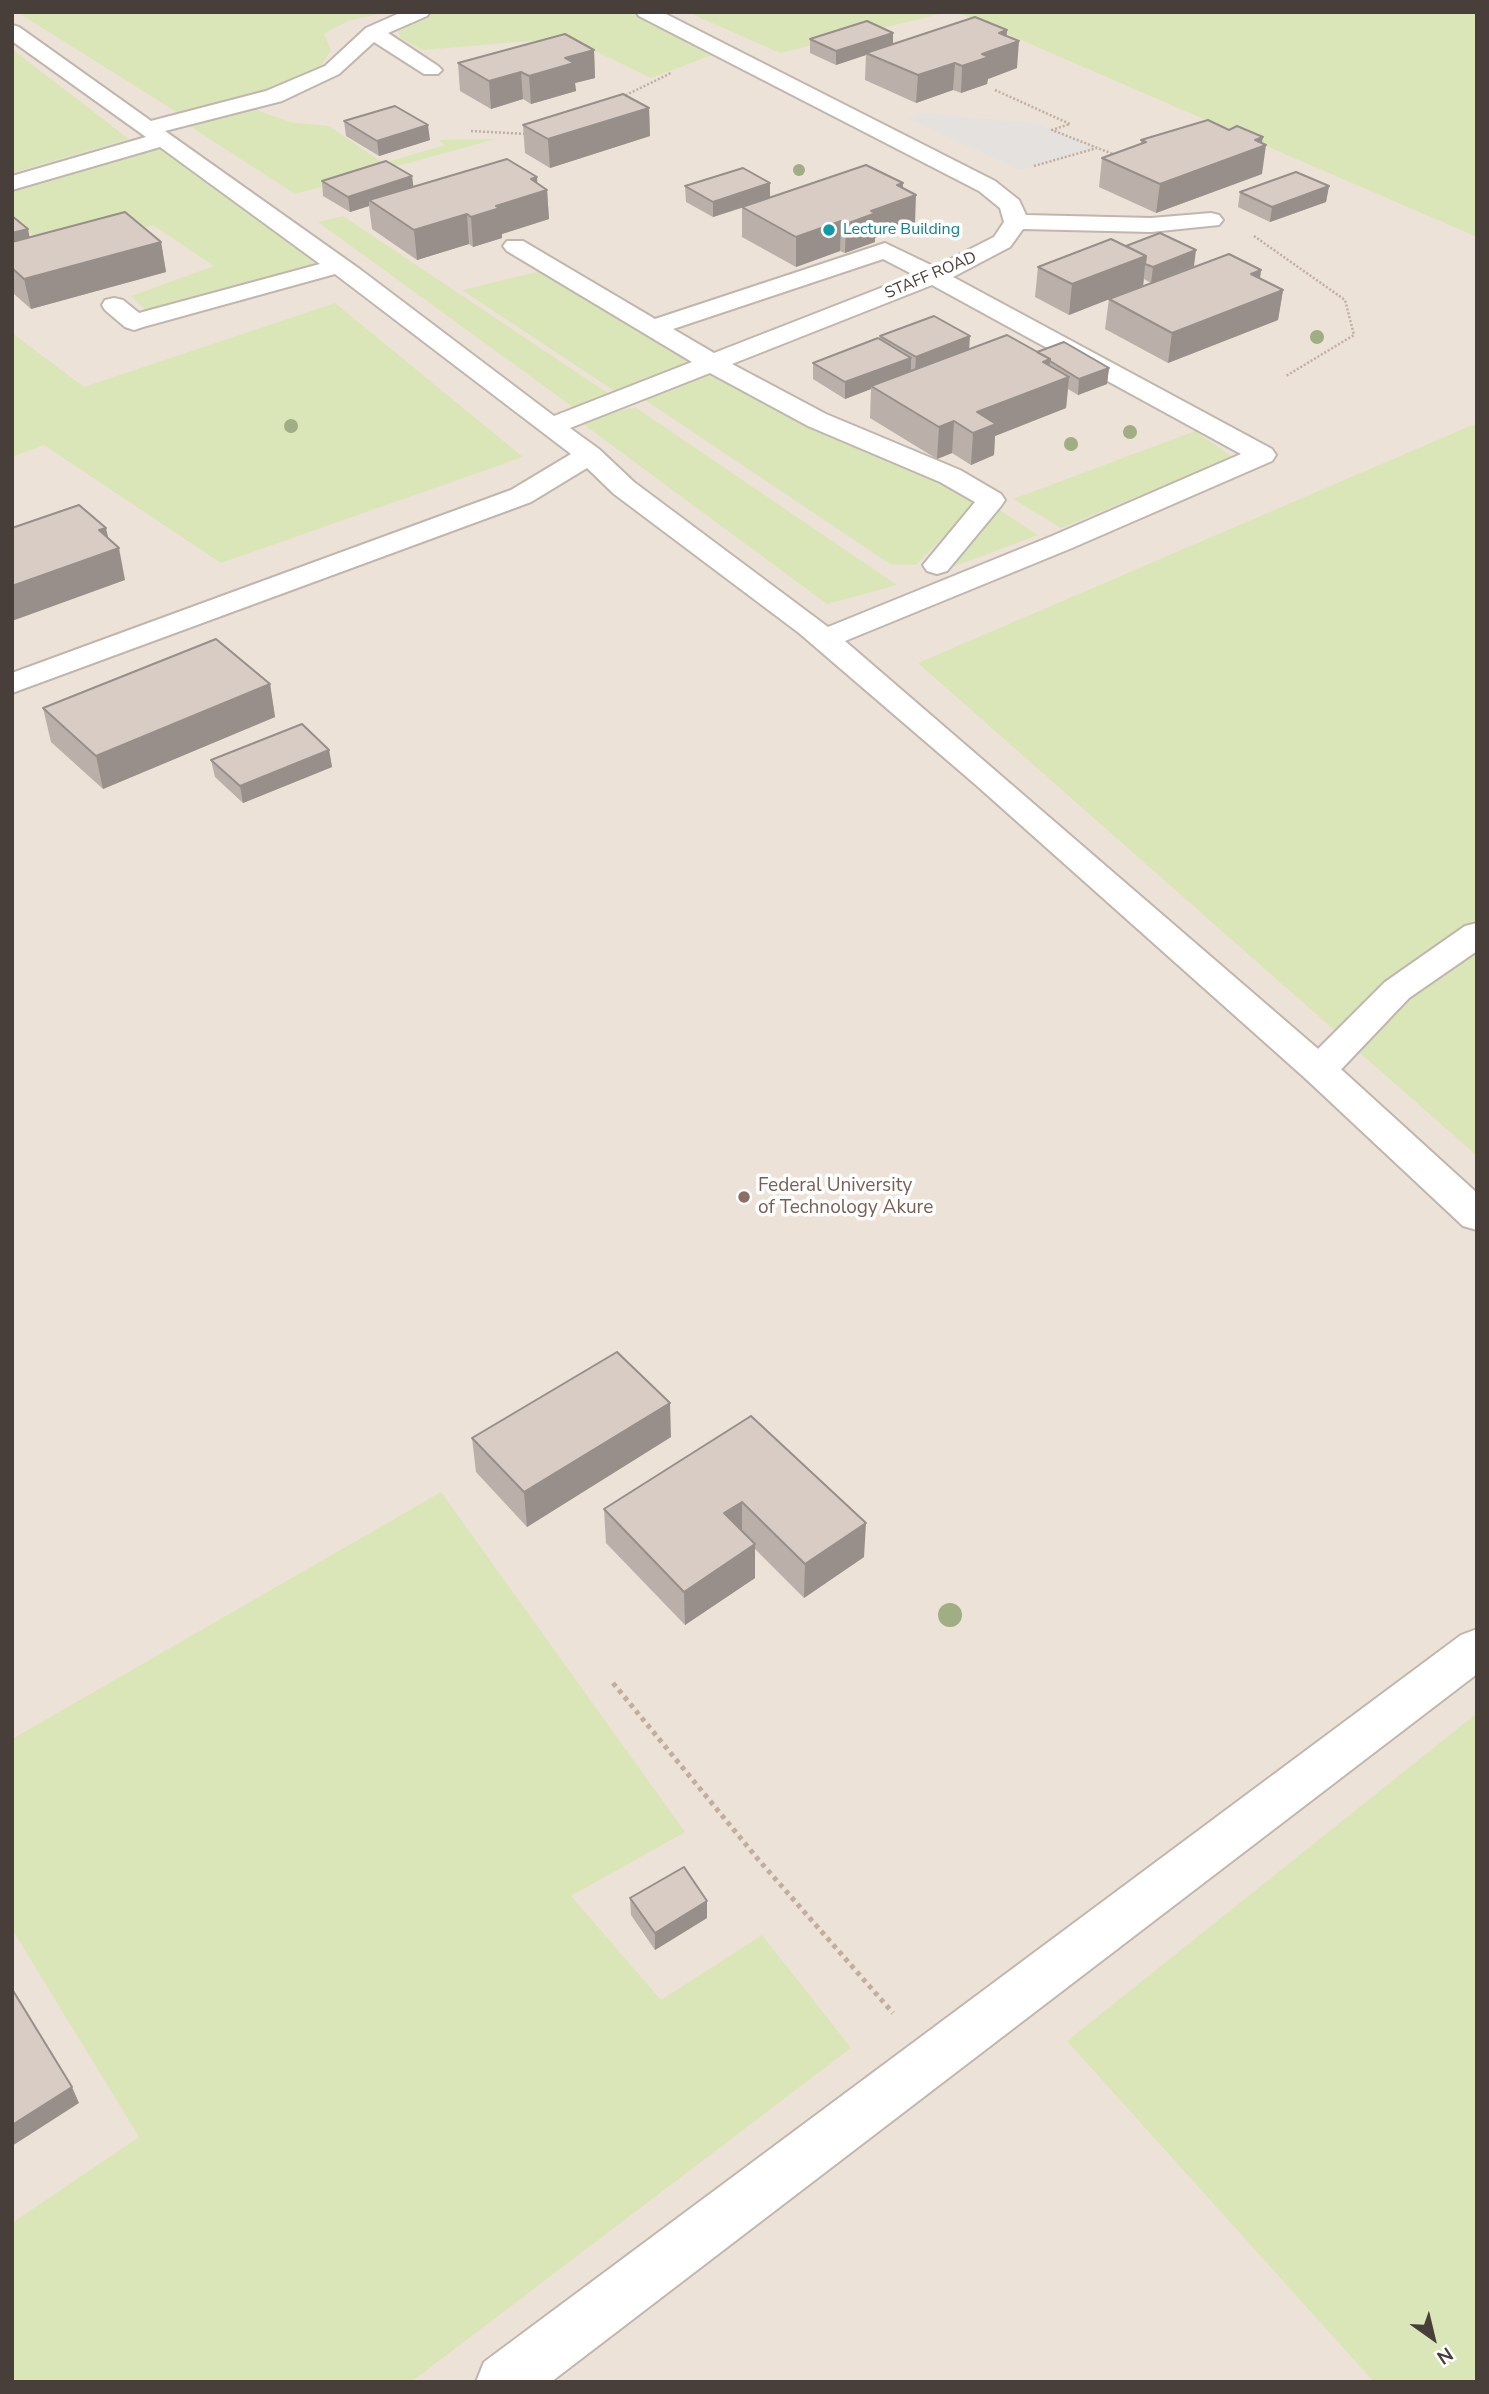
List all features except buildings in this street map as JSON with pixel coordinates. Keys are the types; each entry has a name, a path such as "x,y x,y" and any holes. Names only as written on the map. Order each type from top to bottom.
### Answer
{"street":[{"path":"12,183 274,96 332,70 373,32 420,12"},
{"path":"661,15 731,55 987,186 1011,205 1016,222 1151,225 1211,220"},
{"path":"373,32 431,70"},
{"path":"14,34 157,133 339,267 589,455 624,488 824,639 987,778 1319,1070 1477,1216"},
{"name":"STAFF ROAD","path":"551,426 960,266 1002,242 1016,222"},
{"path":"515,246 817,420 950,476 991,500 937,565"},
{"path":"655,327 885,250 1262,456 1062,542 824,639"},
{"path":"114,305 134,322 339,267"},
{"path":"12,684 520,496 589,455"},
{"path":"520,496 624,488"},
{"path":"1319,1070 1397,990 1477,934"},
{"path":"504,2382 1477,1648"}],"path":[{"path":"614,101 683,67 731,55"},
{"path":"995,90 1069,124 1052,130 1129,161"},
{"path":"471,131 531,134"},
{"path":"1211,220 1242,228 1345,300 1354,335 1286,376"},
{"path":"613,1683 757,1858 933,2059"}],"shaded area":[{"name":"Federal University of Technology Akure","path":"12,12 1477,12 1477,2382 12,2382"},
{"path":"922,113 1039,124 1097,148 1021,170 908,119"}],"green space":[{"path":"17,12 388,12 348,21 324,34 331,50 319,69 233,102 178,113"},
{"path":"438,12 635,12 715,54 651,78 568,38 422,50 400,38 398,31 421,17"},
{"path":"699,12 948,12 780,53 694,15"},
{"path":"956,12 1477,12 1477,237"},
{"path":"12,49 129,139 12,173"},
{"path":"251,108 290,122 329,126 383,163 445,145 439,140 496,139 295,194 185,123"},
{"path":"161,147 321,266 146,310 131,296 214,266 153,225 21,268 51,246 12,223 12,189"},
{"path":"343,216 612,396 577,410 318,222"},
{"path":"545,270 703,361 619,394 462,290"},
{"path":"335,303 523,457 221,563 44,445 12,457 12,333 84,387"},
{"path":"715,369 951,485 977,502 916,565 890,564 645,400"},
{"path":"635,407 897,585 827,604 579,421"},
{"path":"1477,423 1477,1156 918,663"},
{"path":"1195,431 1233,457 1061,528 1013,499"},
{"path":"998,509 1038,535 947,569"},
{"path":"441,1492 685,1832 571,1896 661,2000 762,1935 851,2048 411,2382 12,2382 12,2223 139,2137 12,1929 12,1739"},
{"path":"1477,1713 1477,2382 1374,2382 1067,2041"}],"place":[{"name":"Lecture Building","path":"829,230"},
{"name":"Federal University of Technology Akure","path":"744,1197"}]}
